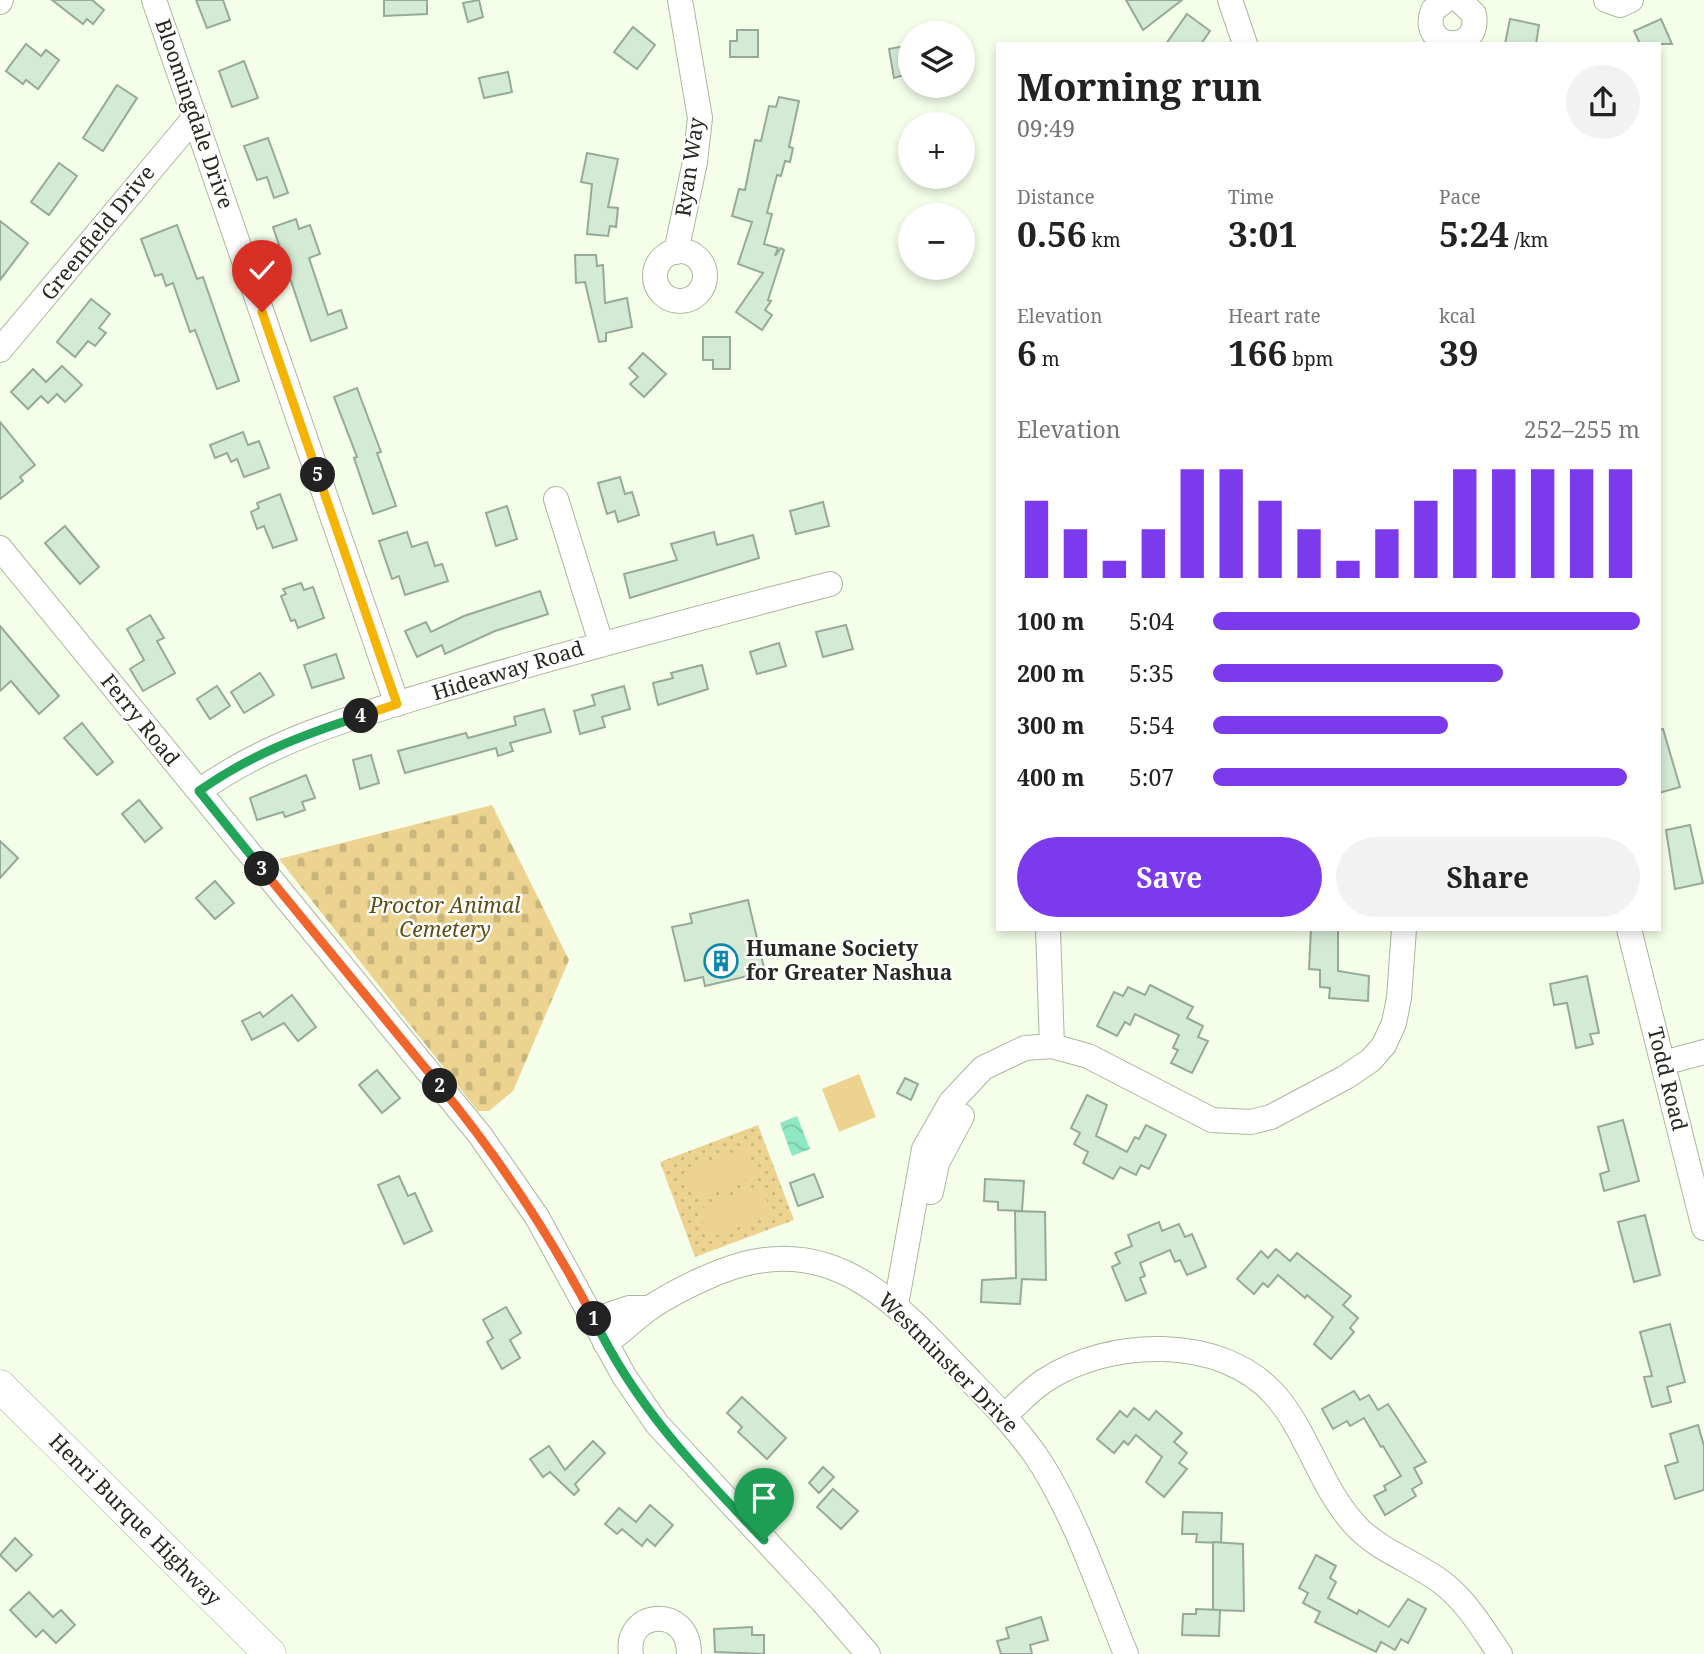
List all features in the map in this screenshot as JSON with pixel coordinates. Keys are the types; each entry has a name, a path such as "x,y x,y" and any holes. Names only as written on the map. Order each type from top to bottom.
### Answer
{"main road":[{"name":"Henri Burque Highway","path":"0,1386 270,1654"}],"street":[{"name":"Bloomingdale Drive","path":"154,0 397,704"},
{"name":"Ryan Way","path":"677,252 695,162 700,118 680,0"},
{"path":"1230,0 1244,42"},
{"path":"1459,0 1470,7 1475,21 1471,35 1460,42"},
{"path":"1606,0 1620,5 1631,0"},
{"path":"1435,3 1430,17 1433,32 1444,42"},
{"name":"Greenfield Drive","path":"0,350 195,117"},
{"path":"556,499 601,643"},
{"name":"Ferry Road","path":"0,548 480,1135 537,1217 605,1343 657,1423 868,1654"},
{"name":"Hideaway Road","path":"199,791 226,772 289,739 601,643 830,584"},
{"path":"1048,931 1052,1046"},
{"path":"896,1305 910,1238 920,1161 938,1122 965,1085 993,1062 1025,1048 1052,1046 1087,1056 1212,1120 1251,1122 1271,1117 1346,1077 1371,1060 1384,1045 1394,1023 1399,998 1404,931"},
{"name":"Todd Road","path":"1630,931 1704,1228"},
{"path":"1663,1063 1704,1052"},
{"name":"Westminster Drive","path":"605,1343 634,1324 650,1308 721,1272 759,1260 803,1259 845,1272 870,1285 896,1305 1004,1416 1052,1484 1126,1654"},
{"name":"Westminster Drive","path":"594,1320 629,1308 650,1308"},
{"path":"1004,1416 1043,1381 1065,1369 1106,1355 1172,1350 1197,1353 1233,1364 1254,1375 1275,1395 1296,1423 1338,1501 1360,1530 1455,1594 1500,1654"},
{"path":"631,1654 631,1637 634,1630 641,1624 661,1619 680,1625 687,1633 689,1654"}],"green space":[{"name":"Proctor Animal Cemetery","path":"492,805 569,960 513,1091 489,1111 478,1111 279,859"},
{"path":"859,1074 876,1117 839,1132 822,1089"},
{"path":"758,1125 794,1220 695,1257 660,1162"},
{"path":"747,1147 757,1176 695,1199 684,1171"},
{"path":"761,1185 772,1215 709,1238 698,1209"}],"water":[{"path":"797,1116 810,1149 792,1156 780,1123"}],"building":[{"path":"52,0 92,0 104,10 93,24 87,19 83,24"},
{"path":"196,0 223,0 230,20 207,28"},
{"path":"384,0 427,0 427,14 384,16"},
{"path":"479,0 483,17 468,22 463,3"},
{"path":"1126,0 1182,0 1143,30"},
{"path":"1187,14 1210,31 1202,42 1167,42"},
{"path":"1510,19 1539,25 1536,42 1505,42"},
{"path":"1661,19 1672,44 1639,42 1634,31"},
{"path":"633,27 655,45 637,69 614,52"},
{"path":"737,30 758,30 758,57 730,57 730,41 737,41"},
{"path":"26,44 41,56 46,50 59,60 38,89 26,80 23,84 6,71"},
{"path":"898,47 898,77 894,78 889,49"},
{"path":"244,61 258,98 232,107 219,71"},
{"path":"508,72 512,92 484,98 479,78"},
{"path":"117,85 137,98 103,151 83,138"},
{"path":"779,97 799,101 789,147 793,148 790,162 785,161 781,176 777,175 767,213 772,214 764,244 778,248 775,256 781,248 784,250 768,300 771,301 765,310 772,315 762,330 736,312 763,273 738,264 752,222 732,216 739,189 745,190 755,140 761,141 769,106 776,107"},
{"path":"268,138 288,193 274,198 267,177 257,180 244,146"},
{"path":"587,153 618,159 608,207 618,208 616,227 610,226 608,236 587,234 592,184 581,182"},
{"path":"59,163 77,176 49,215 31,202"},
{"path":"296,219 299,229 310,225 320,254 309,258 328,315 341,310 347,328 311,341 273,227"},
{"path":"0,221 28,243 0,280"},
{"path":"177,225 197,279 203,277 239,381 217,389 195,330 190,332 173,283 166,286 162,274 155,276 141,239"},
{"path":"575,255 596,255 597,266 603,265 605,303 627,298 632,327 606,333 606,341 599,342 585,282 576,283"},
{"path":"91,299 110,314 99,328 106,333 95,346 88,341 75,357 57,342"},
{"path":"703,337 730,337 730,369 713,369 713,360 703,360"},
{"path":"643,353 666,374 644,397 630,384 638,377 629,368"},
{"path":"62,366 82,385 65,402 57,394 48,403 41,396 28,409 11,392 33,369 46,382"},
{"path":"357,388 381,452 377,453 396,506 373,514 354,458 357,457 334,397"},
{"path":"0,422 35,465 20,477 23,481 0,499"},
{"path":"243,432 248,445 259,441 269,468 244,477 237,459 231,462 227,453 215,458 210,445"},
{"path":"620,477 625,494 632,492 639,515 618,522 615,511 607,514 598,483"},
{"path":"280,494 297,540 273,548 264,526 257,529 251,512 259,508 257,503"},
{"path":"823,502 829,526 796,534 790,511"},
{"path":"507,506 517,539 496,546 486,513"},
{"path":"65,526 99,567 80,584 45,543"},
{"path":"407,532 412,547 427,542 435,566 442,564 448,581 405,595 399,576 392,579 379,541"},
{"path":"714,532 717,545 753,535 759,558 630,598 624,574 677,560 671,544"},
{"path":"301,583 304,590 313,587 324,618 298,628 295,620 291,621 281,596 286,594 283,589"},
{"path":"540,591 548,614 495,631 445,654 442,645 417,657 405,631 426,622 431,632 464,616"},
{"path":"150,615 164,638 157,641 175,673 143,691 130,669 144,660 127,629"},
{"path":"846,625 853,649 823,657 816,632"},
{"path":"0,626 59,696 39,714 11,681 0,691"},
{"path":"779,643 786,666 757,674 750,652"},
{"path":"336,654 344,678 312,688 304,665"},
{"path":"702,665 708,689 658,705 653,683 673,678 671,673"},
{"path":"260,673 274,695 244,713 231,692"},
{"path":"217,686 230,706 210,719 197,699"},
{"path":"624,686 630,709 602,717 605,727 580,734 574,711 595,705 592,695"},
{"path":"544,709 551,732 510,743 513,751 498,756 496,748 405,773 398,751 466,733 468,738 516,725 514,717"},
{"path":"82,723 113,762 97,775 64,738"},
{"path":"1661,730 1680,787 1661,792"},
{"path":"371,755 379,783 360,789 353,760"},
{"path":"306,775 315,798 302,802 305,810 285,817 283,812 257,820 250,798"},
{"path":"139,800 162,828 145,842 122,814"},
{"path":"1690,825 1703,883 1675,889 1666,830"},
{"path":"0,841 18,858 0,878"},
{"path":"215,881 234,903 215,919 196,898"},
{"path":"748,900 765,972 705,986 703,977 685,981 672,927 692,923 690,914"},
{"path":"1311,931 1338,931 1338,971 1369,976 1368,1001 1329,998 1330,988 1320,987 1320,970 1309,969"},
{"path":"1587,976 1599,1033 1590,1034 1593,1044 1576,1048 1567,1003 1554,1005 1550,984"},
{"path":"1150,985 1193,1007 1187,1018 1203,1026 1198,1037 1208,1041 1192,1073 1171,1063 1178,1050 1173,1048 1179,1035 1135,1014 1130,1025 1125,1022 1117,1036 1097,1026 1114,992 1123,996 1128,987 1145,995"},
{"path":"292,995 316,1027 298,1041 284,1023 252,1040 242,1021 260,1012 263,1017"},
{"path":"377,1070 400,1098 382,1113 359,1085"},
{"path":"905,1078 918,1084 911,1100 897,1093"},
{"path":"1087,1095 1107,1105 1096,1136 1127,1152 1135,1137 1139,1139 1146,1125 1166,1135 1149,1169 1141,1165 1136,1175 1120,1167 1113,1179 1083,1163 1088,1152 1074,1144 1080,1133 1071,1128"},
{"path":"1623,1120 1639,1181 1604,1191 1600,1174 1609,1171 1598,1127"},
{"path":"814,1174 823,1197 798,1206 790,1183"},
{"path":"399,1176 408,1196 415,1193 432,1231 404,1244 378,1185"},
{"path":"985,1179 1024,1181 1022,1211 998,1210 998,1202 984,1201"},
{"path":"1015,1211 1045,1212 1046,1280 1022,1279 1020,1304 981,1302 982,1280 1016,1278"},
{"path":"1645,1215 1660,1275 1634,1282 1618,1222"},
{"path":"1159,1222 1162,1231 1179,1224 1185,1237 1192,1234 1206,1267 1187,1275 1180,1260 1175,1262 1170,1250 1140,1263 1145,1276 1140,1278 1146,1293 1126,1301 1112,1267 1120,1263 1115,1253 1132,1246 1128,1235"},
{"path":"1276,1249 1290,1261 1297,1253 1351,1296 1343,1305 1358,1318 1350,1328 1354,1332 1331,1359 1314,1344 1333,1317 1278,1275 1268,1287 1263,1283 1254,1294 1237,1279 1261,1251 1268,1258"},
{"path":"506,1307 521,1333 510,1340 520,1358 502,1369 487,1342 493,1338 483,1320"},
{"path":"1670,1324 1685,1382 1667,1387 1671,1402 1652,1407 1644,1377 1652,1376 1640,1332"},
{"path":"1354,1391 1360,1400 1369,1395 1378,1410 1388,1404 1426,1462 1414,1468 1422,1483 1412,1489 1416,1496 1385,1515 1374,1496 1386,1490 1384,1486 1401,1476 1364,1418 1350,1426 1347,1421 1333,1429 1322,1409"},
{"path":"742,1397 786,1438 767,1459 738,1432 742,1427 727,1413"},
{"path":"1134,1408 1149,1420 1156,1411 1182,1433 1174,1442 1187,1453 1179,1463 1187,1469 1164,1497 1146,1482 1162,1457 1136,1435 1128,1445 1124,1441 1114,1453 1097,1439 1120,1411 1127,1417"},
{"path":"1698,1425 1704,1446 1704,1490 1675,1499 1665,1466 1678,1462 1670,1434"},
{"path":"593,1441 605,1453 575,1484 579,1490 574,1495 550,1472 543,1477 530,1459 549,1446 565,1470"},
{"path":"823,1467 834,1477 819,1493 809,1483"},
{"path":"833,1489 858,1511 841,1529 817,1507"},
{"path":"650,1505 673,1525 655,1546 647,1539 642,1546 622,1529 617,1534 605,1524 619,1508 636,1522"},
{"path":"1183,1512 1222,1513 1221,1543 1196,1542 1197,1534 1182,1534"},
{"path":"15,1538 32,1555 16,1571 0,1555"},
{"path":"1213,1542 1243,1544 1244,1611 1213,1610"},
{"path":"1316,1555 1336,1566 1330,1578 1336,1582 1328,1598 1357,1614 1359,1610 1389,1627 1408,1599 1426,1609 1408,1643 1401,1639 1395,1650 1381,1642 1376,1652 1315,1622 1320,1612 1303,1603 1308,1593 1299,1588"},
{"path":"29,1592 53,1617 61,1610 75,1625 56,1643 43,1630 36,1637 10,1610"},
{"path":"1196,1609 1220,1610 1219,1636 1182,1635 1183,1614 1196,1614"},
{"path":"1041,1617 1048,1640 1030,1645 1032,1654 1001,1654 997,1641 1009,1638 1006,1628"},
{"path":"752,1627 752,1635 764,1635 764,1654 715,1652 714,1629"}],"place":[{"name":"Humane Society for Greater Nashua","path":"721,961"}],"route":[{"path":"262,312 397,704 289,739 226,772 199,791 480,1135 537,1217 638,1399 705,1478 764,1540"}]}
